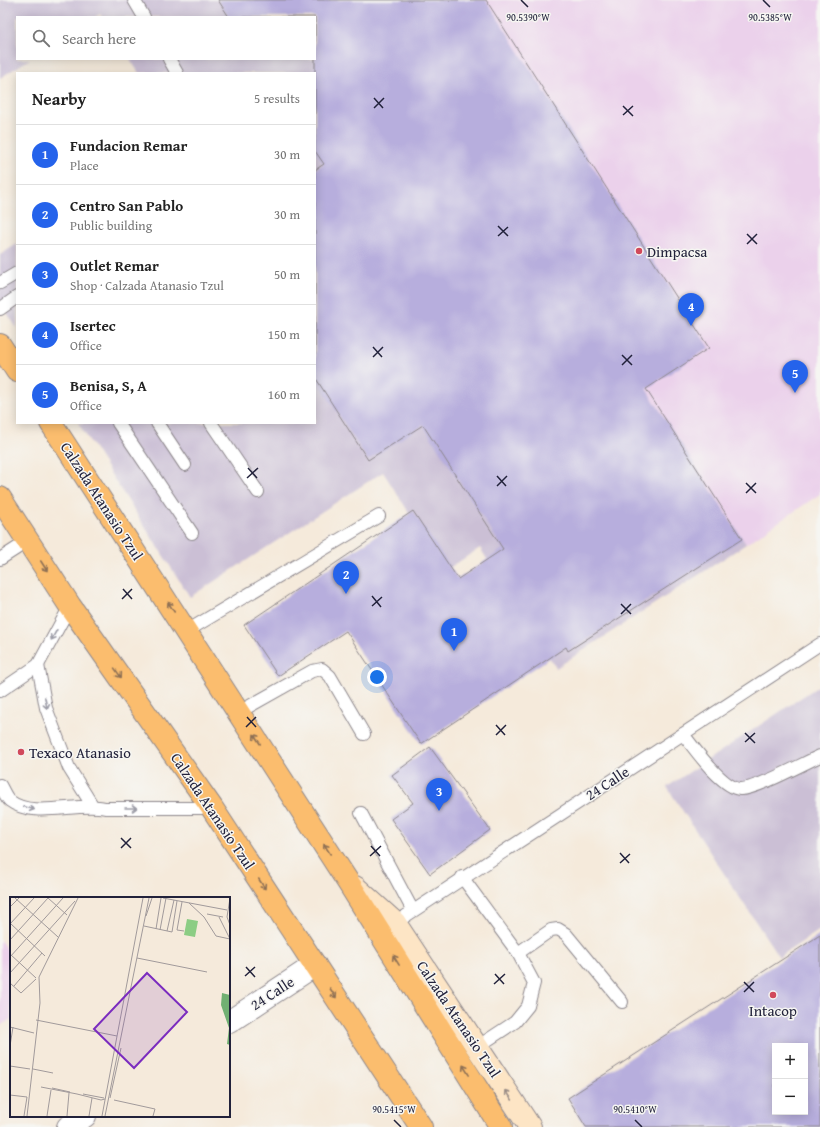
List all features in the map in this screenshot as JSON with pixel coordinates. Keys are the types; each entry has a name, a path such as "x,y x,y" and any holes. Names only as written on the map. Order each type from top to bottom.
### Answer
{"main road":[{"path":"0,344 16,369"},
{"name":"Calzada Atanasio Tzul","path":"52,424 348,882 501,1127"},
{"name":"Calzada Atanasio Tzul","path":"0,498 70,606 212,808 421,1127"}],"street":[{"name":"Calzada Atanasio Tzul","path":"348,882 395,923 530,1127"},
{"name":"24 Calle","path":"230,1021 315,965"},
{"path":"68,1127 83,1117"}],"lane":[{"path":"134,0 143,16"},
{"path":"170,60 177,72"},
{"path":"0,284 16,274"},
{"path":"0,309 16,298"},
{"path":"119,424 192,533"},
{"path":"158,424 185,465"},
{"path":"212,424 258,492"},
{"path":"187,631 379,516"},
{"path":"2,553 28,541"},
{"path":"0,691 38,665 70,606"},
{"name":"24 Calle","path":"395,923 462,877 820,644"},
{"path":"38,665 46,708 69,768 92,805"},
{"path":"239,712 312,670 322,669 330,676 364,734"},
{"path":"683,734 704,762 726,782 740,789 756,785 820,756"},
{"path":"0,785 9,801 33,810 92,805 105,808 212,808"},
{"path":"361,813 412,910"},
{"path":"462,877 518,953 534,984 528,1006 515,1022 477,1047"},
{"path":"518,953 551,930 558,929 566,934 622,1002"}],"shaded area":[{"path":"0,0 396,0 746,544 556,668 480,548 446,570 383,472 190,597 79,424 316,424 316,72 138,72 131,60 316,60 316,16 102,16 100,14 97,16 16,16 16,60 28,60 0,78"},
{"path":"396,0 820,0 820,494 746,544"},
{"path":"16,245 16,326 0,302 0,255"},
{"path":"820,685 820,930 779,957 667,787"},
{"path":"0,940 10,955 10,1020 0,1026"}],"building":[{"path":"218,0 486,0 709,348 646,389 742,539 568,651 566,647 421,744 346,631 278,676 244,625 413,511 458,579 503,549 423,425 368,460 316,379 316,169 324,164 316,152 316,16 228,16"},
{"path":"430,747 490,830 430,874 391,819 413,803 392,775"},
{"name":"Intacop","path":"820,935 820,1127 586,1127 568,1098"}],"place":[{"name":"Dimpacsa","path":"639,251"},
{"name":"Isertec","path":"691,326"},
{"name":"Benisa, S, A","path":"795,393"},
{"name":"Centro San Pablo","path":"346,594"},
{"name":"Fundacion Remar","path":"454,651"},
{"name":"Texaco Atanasio","path":"21,752"},
{"name":"Outlet Remar","path":"439,811"},
{"name":"Intacop","path":"773,995"}]}
